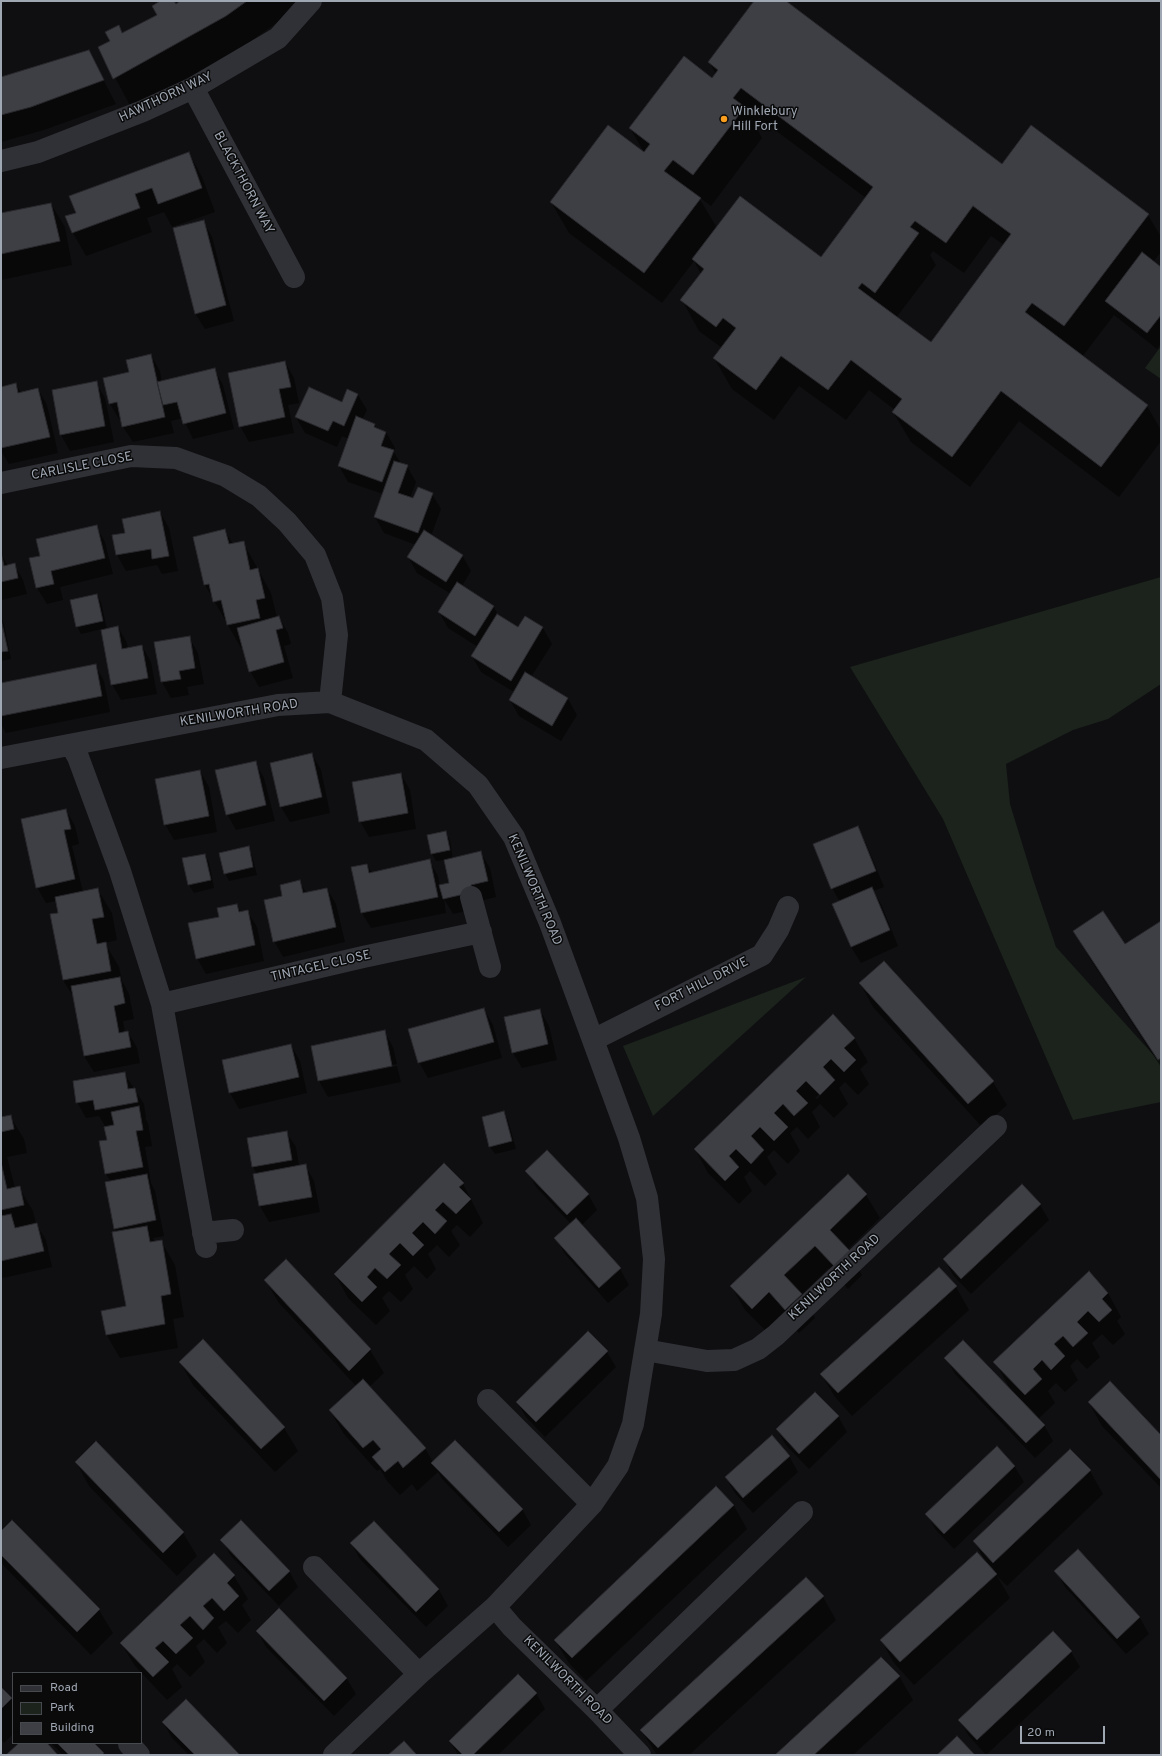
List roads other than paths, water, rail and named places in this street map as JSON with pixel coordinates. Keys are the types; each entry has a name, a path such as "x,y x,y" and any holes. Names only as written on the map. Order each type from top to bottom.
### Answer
{"street":[{"name":"HAWTHORN WAY","path":"1,161 38,152 143,111 193,88 278,38 311,1"},
{"name":"BLACKTHORN WAY","path":"193,88 294,277"},
{"name":"CARLISLE CLOSE","path":"1,483 131,456 176,458 226,476 258,496 287,522 315,555 332,598 337,635 330,702"},
{"name":"KENILWORTH ROAD","path":"1,758 278,705 330,702 426,740 478,785 514,837 550,923 629,1138 647,1198 654,1259 651,1314 633,1424 618,1466 592,1504 495,1607 419,1674 334,1755"},
{"path":"71,744 78,757 120,871 162,1004 204,1240 232,1230"},
{"path":"471,897 490,968"},
{"name":"FORT HILL DRIVE","path":"594,1040 762,954 778,930 788,907"},
{"name":"TINTAGEL CLOSE","path":"162,1004 363,957 481,932"},
{"name":"KENILWORTH ROAD","path":"645,1350 707,1361 734,1360 758,1349 776,1335 996,1126"},
{"path":"488,1400 592,1504"},
{"path":"597,1710 802,1512"},
{"path":"314,1567 419,1674"},
{"name":"KENILWORTH ROAD","path":"495,1607 512,1627 597,1710 640,1755"}],"place":[{"name":"Winklebury Hill Fort","path":"724,119"}]}
